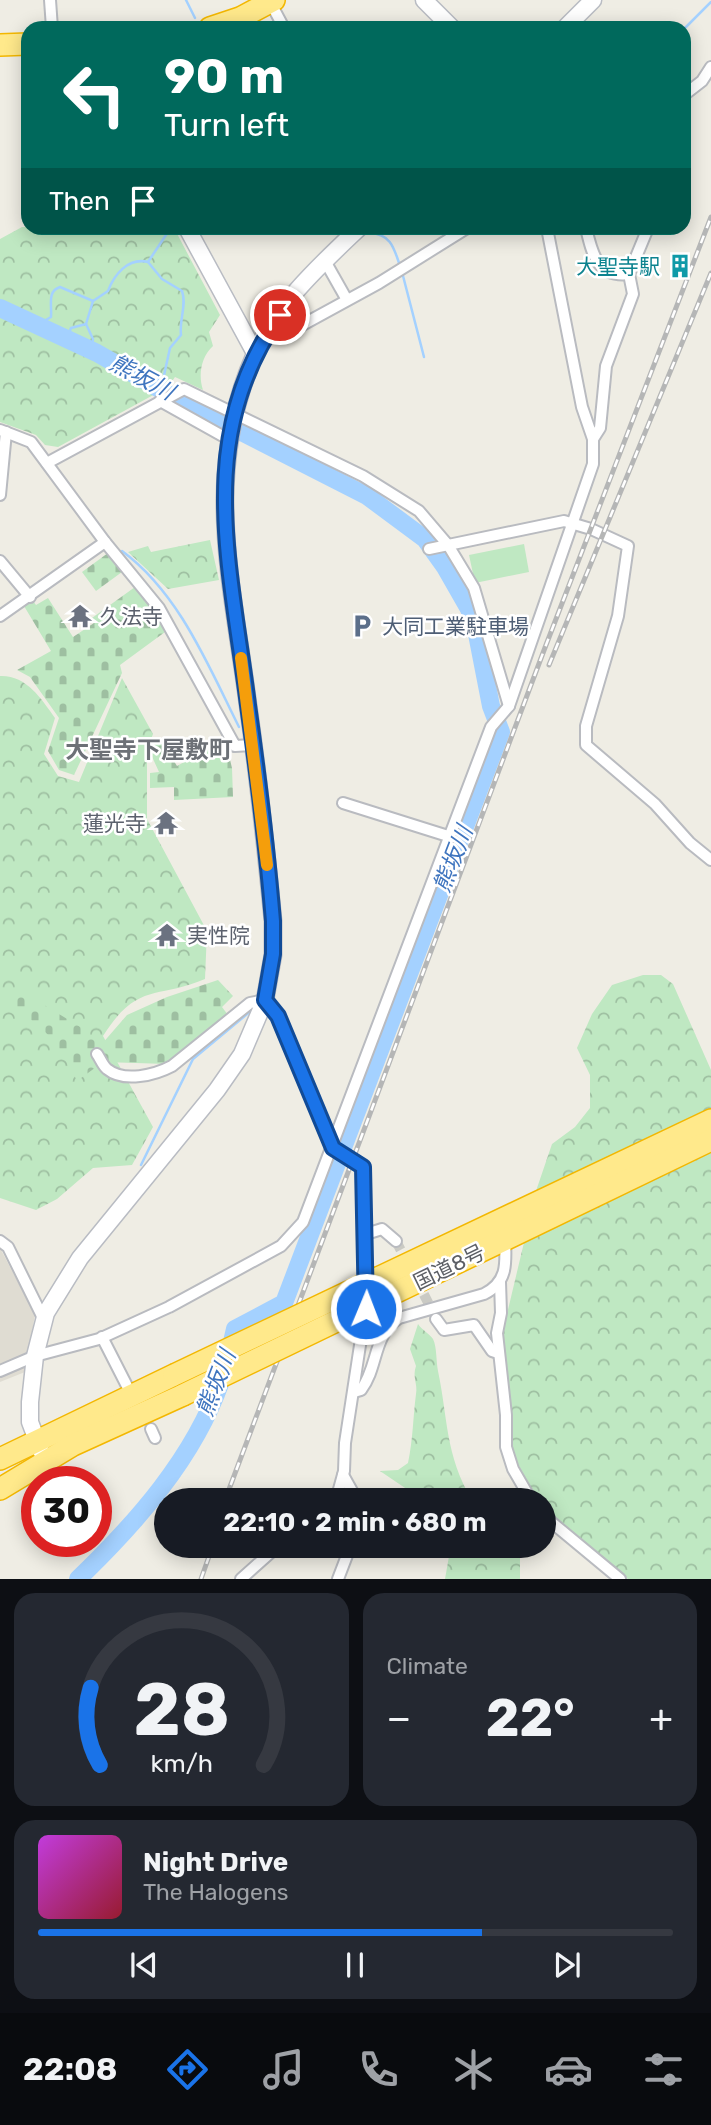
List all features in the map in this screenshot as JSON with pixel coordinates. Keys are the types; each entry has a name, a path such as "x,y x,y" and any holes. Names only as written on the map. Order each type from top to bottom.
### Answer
{"highway":[{"path":"246,21 271,1"},
{"path":"0,45 21,44"},
{"name":"国道8号","path":"0,1489 45,1461 183,1395 382,1288 711,1120"},
{"name":"国道8号","path":"0,1459 174,1375 505,1240 711,1140"}],"street":[{"path":"50,0 51,21"},
{"path":"424,0 445,21"},
{"path":"572,21 593,0"},
{"path":"271,1 281,21"},
{"path":"691,90 702,81 711,67"},
{"path":"191,235 256,352"},
{"path":"45,1461 36,1441 30,1412 35,1356 44,1320 62,1283 80,1258 217,1090 242,1054 265,1000 273,954 273,921 228,558 223,495 228,437 234,411 256,352 265,336 295,293 352,235"},
{"path":"265,336 282,337 455,235"},
{"path":"0,1371 35,1356 102,1337 169,1307 290,1239 303,1222 338,1152 357,1074 491,727 507,708 593,464 593,439 582,407 548,235"},
{"path":"588,235 593,255 601,269 629,274"},
{"path":"593,439 600,428 606,366 634,294 629,274 645,235"},
{"path":"325,261 347,300"},
{"path":"47,463 184,389 234,411 375,483 419,511 448,545 474,588 507,708"},
{"path":"162,400 228,437"},
{"path":"0,495 3,431 31,442 105,542 159,608 235,746 252,745"},
{"path":"429,549 564,521 628,546 618,616 586,726 586,745 655,804 690,843 711,860"},
{"path":"0,617 105,542"},
{"path":"0,561 30,597"},
{"path":"342,803 448,836"},
{"path":"97,1054 107,1069 139,1076 159,1073 172,1066 250,1003 265,1000"},
{"path":"265,1000 278,1016 338,1152 363,1167 366,1309 339,1488"},
{"path":"366,1234 382,1229 396,1241"},
{"path":"505,1240 506,1267 500,1282 498,1353 506,1415 506,1447 513,1469 524,1488"},
{"path":"0,1241 8,1247 44,1320"},
{"path":"354,1392 361,1390 366,1383 380,1337 387,1326 415,1312 484,1294 500,1282"},
{"path":"436,1319 444,1330 474,1325 492,1351 498,1353"},
{"path":"102,1337 127,1385"},
{"path":"343,1475 350,1488"},
{"path":"556,1526 620,1579"},
{"path":"241,1579 253,1573 267,1558"},
{"path":"338,1579 346,1558"}],"shaded area":[{"path":"0,1248 35,1315 25,1372 0,1382"}],"green space":[{"path":"21,228 21,235 178,235 220,315 209,332 213,346 202,366 203,390 175,377 168,387 58,447 45,445 36,435 0,422 0,239"},
{"path":"210,540 219,580 168,589 128,552 148,546 151,552"},
{"path":"524,544 529,572 475,583 469,555"},
{"path":"108,553 122,572 96,591 82,572"},
{"path":"135,587 155,612 165,632 120,665 122,673 74,775 59,770 48,751 59,718 30,677 17,670 51,651 24,606 33,601 36,605 48,598 73,637 94,623 92,618"},
{"path":"0,676 18,679 32,689 44,703 55,718 44,754 58,776 79,782 122,678 153,734 147,750 147,819 207,931 205,979 138,999 115,1019 103,1036 153,1127 132,1165 93,1168 57,1199 36,1210 0,1198"},
{"path":"159,737 177,766 225,739 232,768 233,797 174,800 174,787 150,788 150,773 159,772 149,750 151,743"},
{"path":"643,975 661,975 673,984 711,1070 711,1579 628,1579 556,1520 556,1488 531,1488 510,1449 501,1339 537,1188 552,1144 575,1127 590,1108 590,1075 577,1048 592,1014 612,985"},
{"path":"218,980 233,996 222,1007 228,1015 167,1064 103,1062 77,1081 58,1046 34,1022 11,1005 21,991 82,1028 101,1045 127,1015 167,997"},
{"path":"418,1324 434,1342 452,1452 466,1488 405,1488 380,1471 398,1470 408,1463 416,1390 416,1366 410,1349"},
{"path":"449,1558 520,1558 520,1579 445,1579"}],"waterway":[{"path":"186,0 195,18"},
{"path":"691,22 711,2"},
{"path":"161,389 170,348 181,335 184,302 182,291 162,279 148,262 166,235"},
{"path":"380,235 387,239 393,248 400,266"},
{"path":"37,325 51,317 51,299 56,289 60,287 93,301 108,291 118,273 128,265 148,262"},
{"path":"402,272 424,357"},
{"path":"91,350 93,339 86,324 93,301"},
{"name":"熊坂川","path":"0,308 97,353 175,398 367,496 425,539 469,609 476,629 491,706 501,732 284,1303 235,1329 223,1375 209,1409 179,1463 142,1512 78,1579"},
{"path":"67,339 71,328 86,324"},
{"path":"122,551 142,568 176,609 203,655 239,727"},
{"path":"141,1165 193,1059 252,1010"}],"tunnel":[{"path":"396,1241 409,1266"},
{"path":"417,1281 435,1316"}],"railway":[{"path":"230,1488 546,645 711,217"},
{"path":"549,665 711,273"},
{"path":"201,1579 208,1558"}],"slow traffic":[{"path":"241,658 267,865"}],"place":[{"name":"大聖寺駅","path":"680,266"},
{"name":"久法寺","path":"80,616"},
{"name":"大同工業駐車場","path":"362,626"},
{"name":"蓮光寺","path":"166,823"},
{"name":"実性院","path":"167,935"}],"district":[{"name":"大聖寺下屋敷町","path":"149,750"}],"route":[{"path":"280,315 256,352 234,411 228,434 223,495 228,558 249,706 273,921 273,954 265,1000 278,1016 333,1148 363,1167 366,1309"}]}
